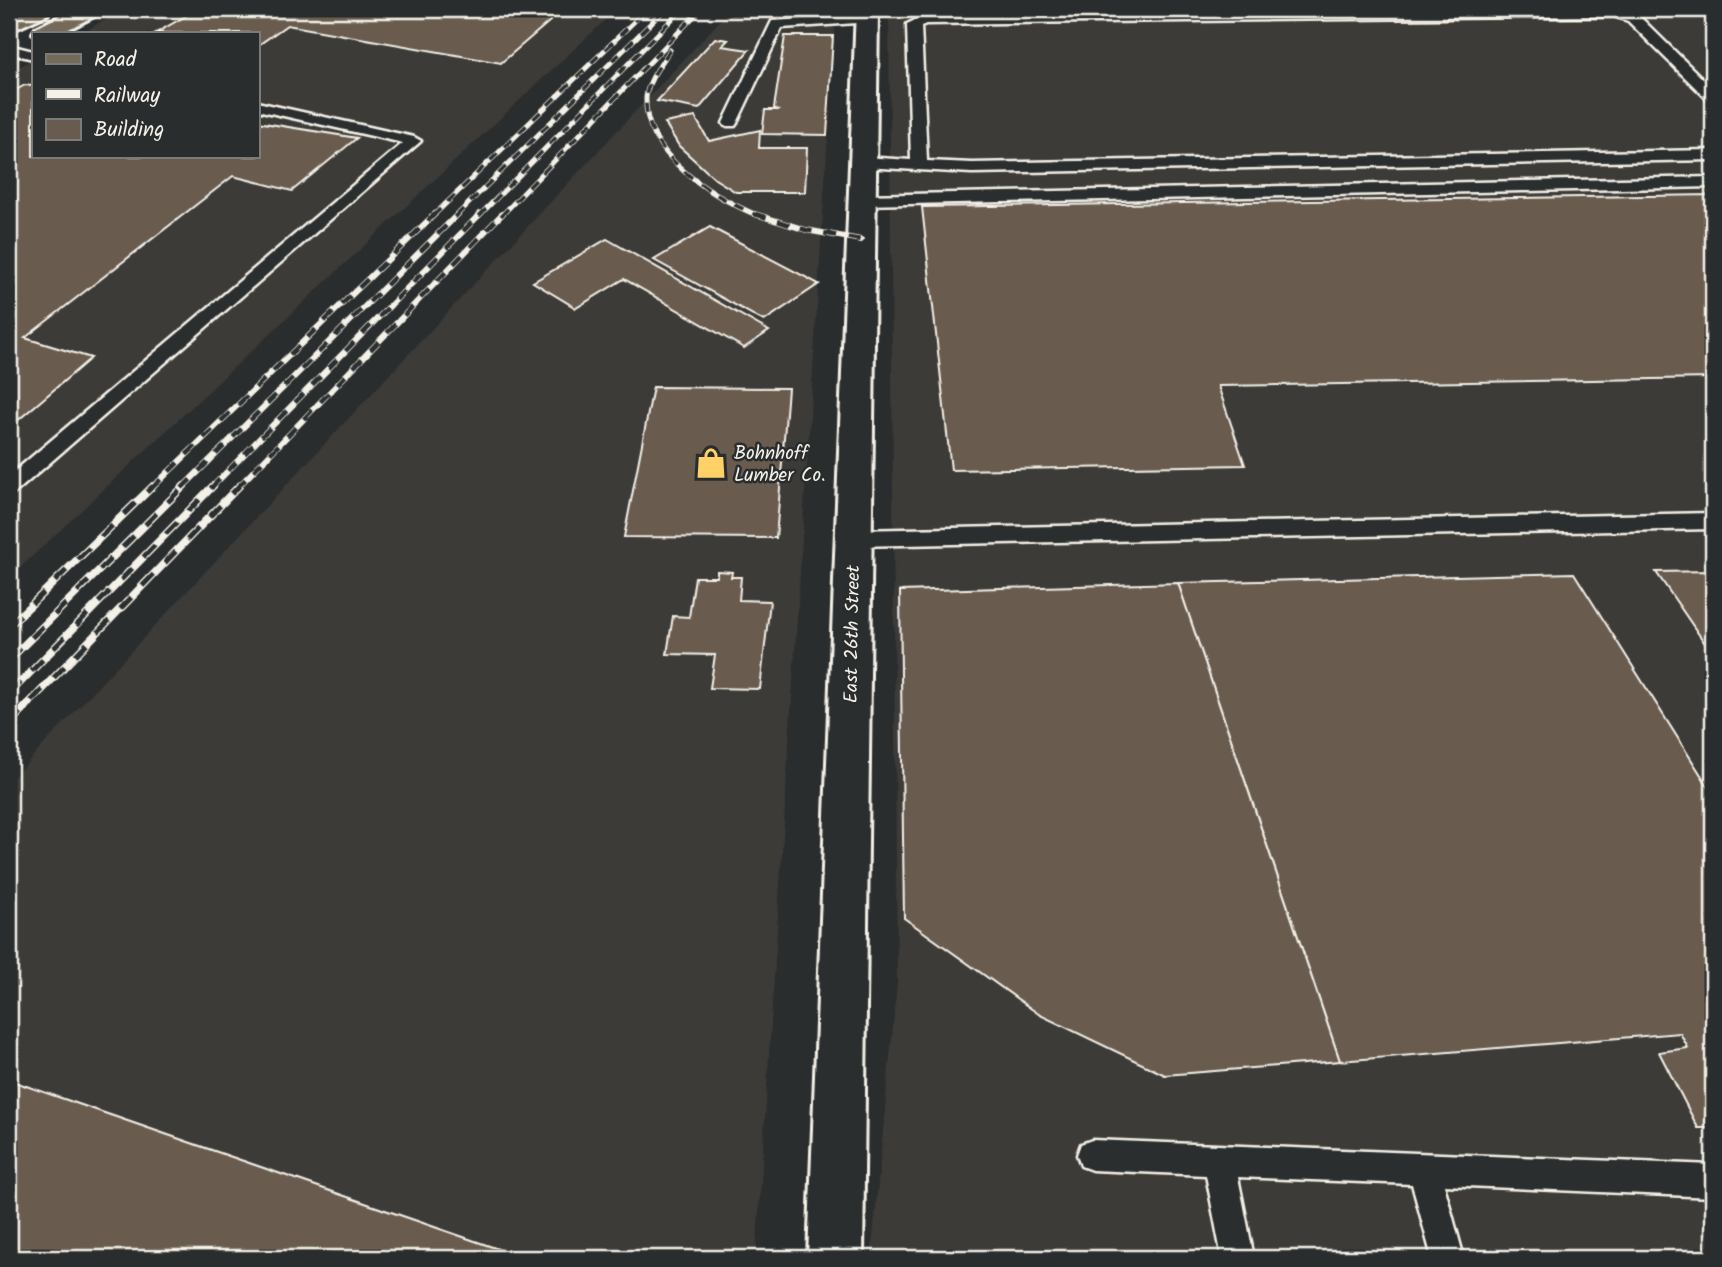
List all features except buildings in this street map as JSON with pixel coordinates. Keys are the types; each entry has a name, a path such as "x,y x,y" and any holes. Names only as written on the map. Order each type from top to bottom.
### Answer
{"main road":[{"path":"9,25 40,9"},
{"path":"46,32 90,9"}],"street":[{"name":"East 26th Street","path":"835,1258 867,14"}],"lane":[{"path":"919,165 915,24 924,20 1614,12 1633,18 1713,97"},
{"path":"730,123 777,24 867,14"},
{"path":"9,487 414,141 259,106"},
{"path":"863,162 972,168 1713,155"},
{"path":"862,200 1713,181"},
{"path":"854,538 1713,521"},
{"path":"1092,1155 1713,1181"},
{"path":"1219,1160 1238,1258"},
{"path":"1424,1170 1448,1258"}],"shaded area":[{"path":"125,9 617,9 9,578 9,73 32,60 32,158 259,158 259,32 83,32"},
{"path":"731,9 836,9 756,1258 9,1258 9,782"},
{"path":"889,9 1713,9 1713,1258 871,1258 897,983"}],"railway":[{"path":"433,216 647,9"},
{"path":"456,216 665,9"},
{"path":"479,216 682,9"},
{"path":"501,216 701,9"},
{"path":"670,50 655,73 646,98 648,119 656,138 668,155 702,185 759,216"},
{"path":"152,488 435,214"},
{"path":"182,488 458,214"},
{"path":"211,488 480,214"},
{"path":"237,488 502,214"},
{"path":"755,214 806,230 861,240"},
{"path":"9,626 153,486"},
{"path":"9,660 184,486"},
{"path":"9,694 213,486"},
{"path":"9,724 239,486"}],"place":[{"name":"Bohnhoff Lumber Co.","path":"711,463"}]}
